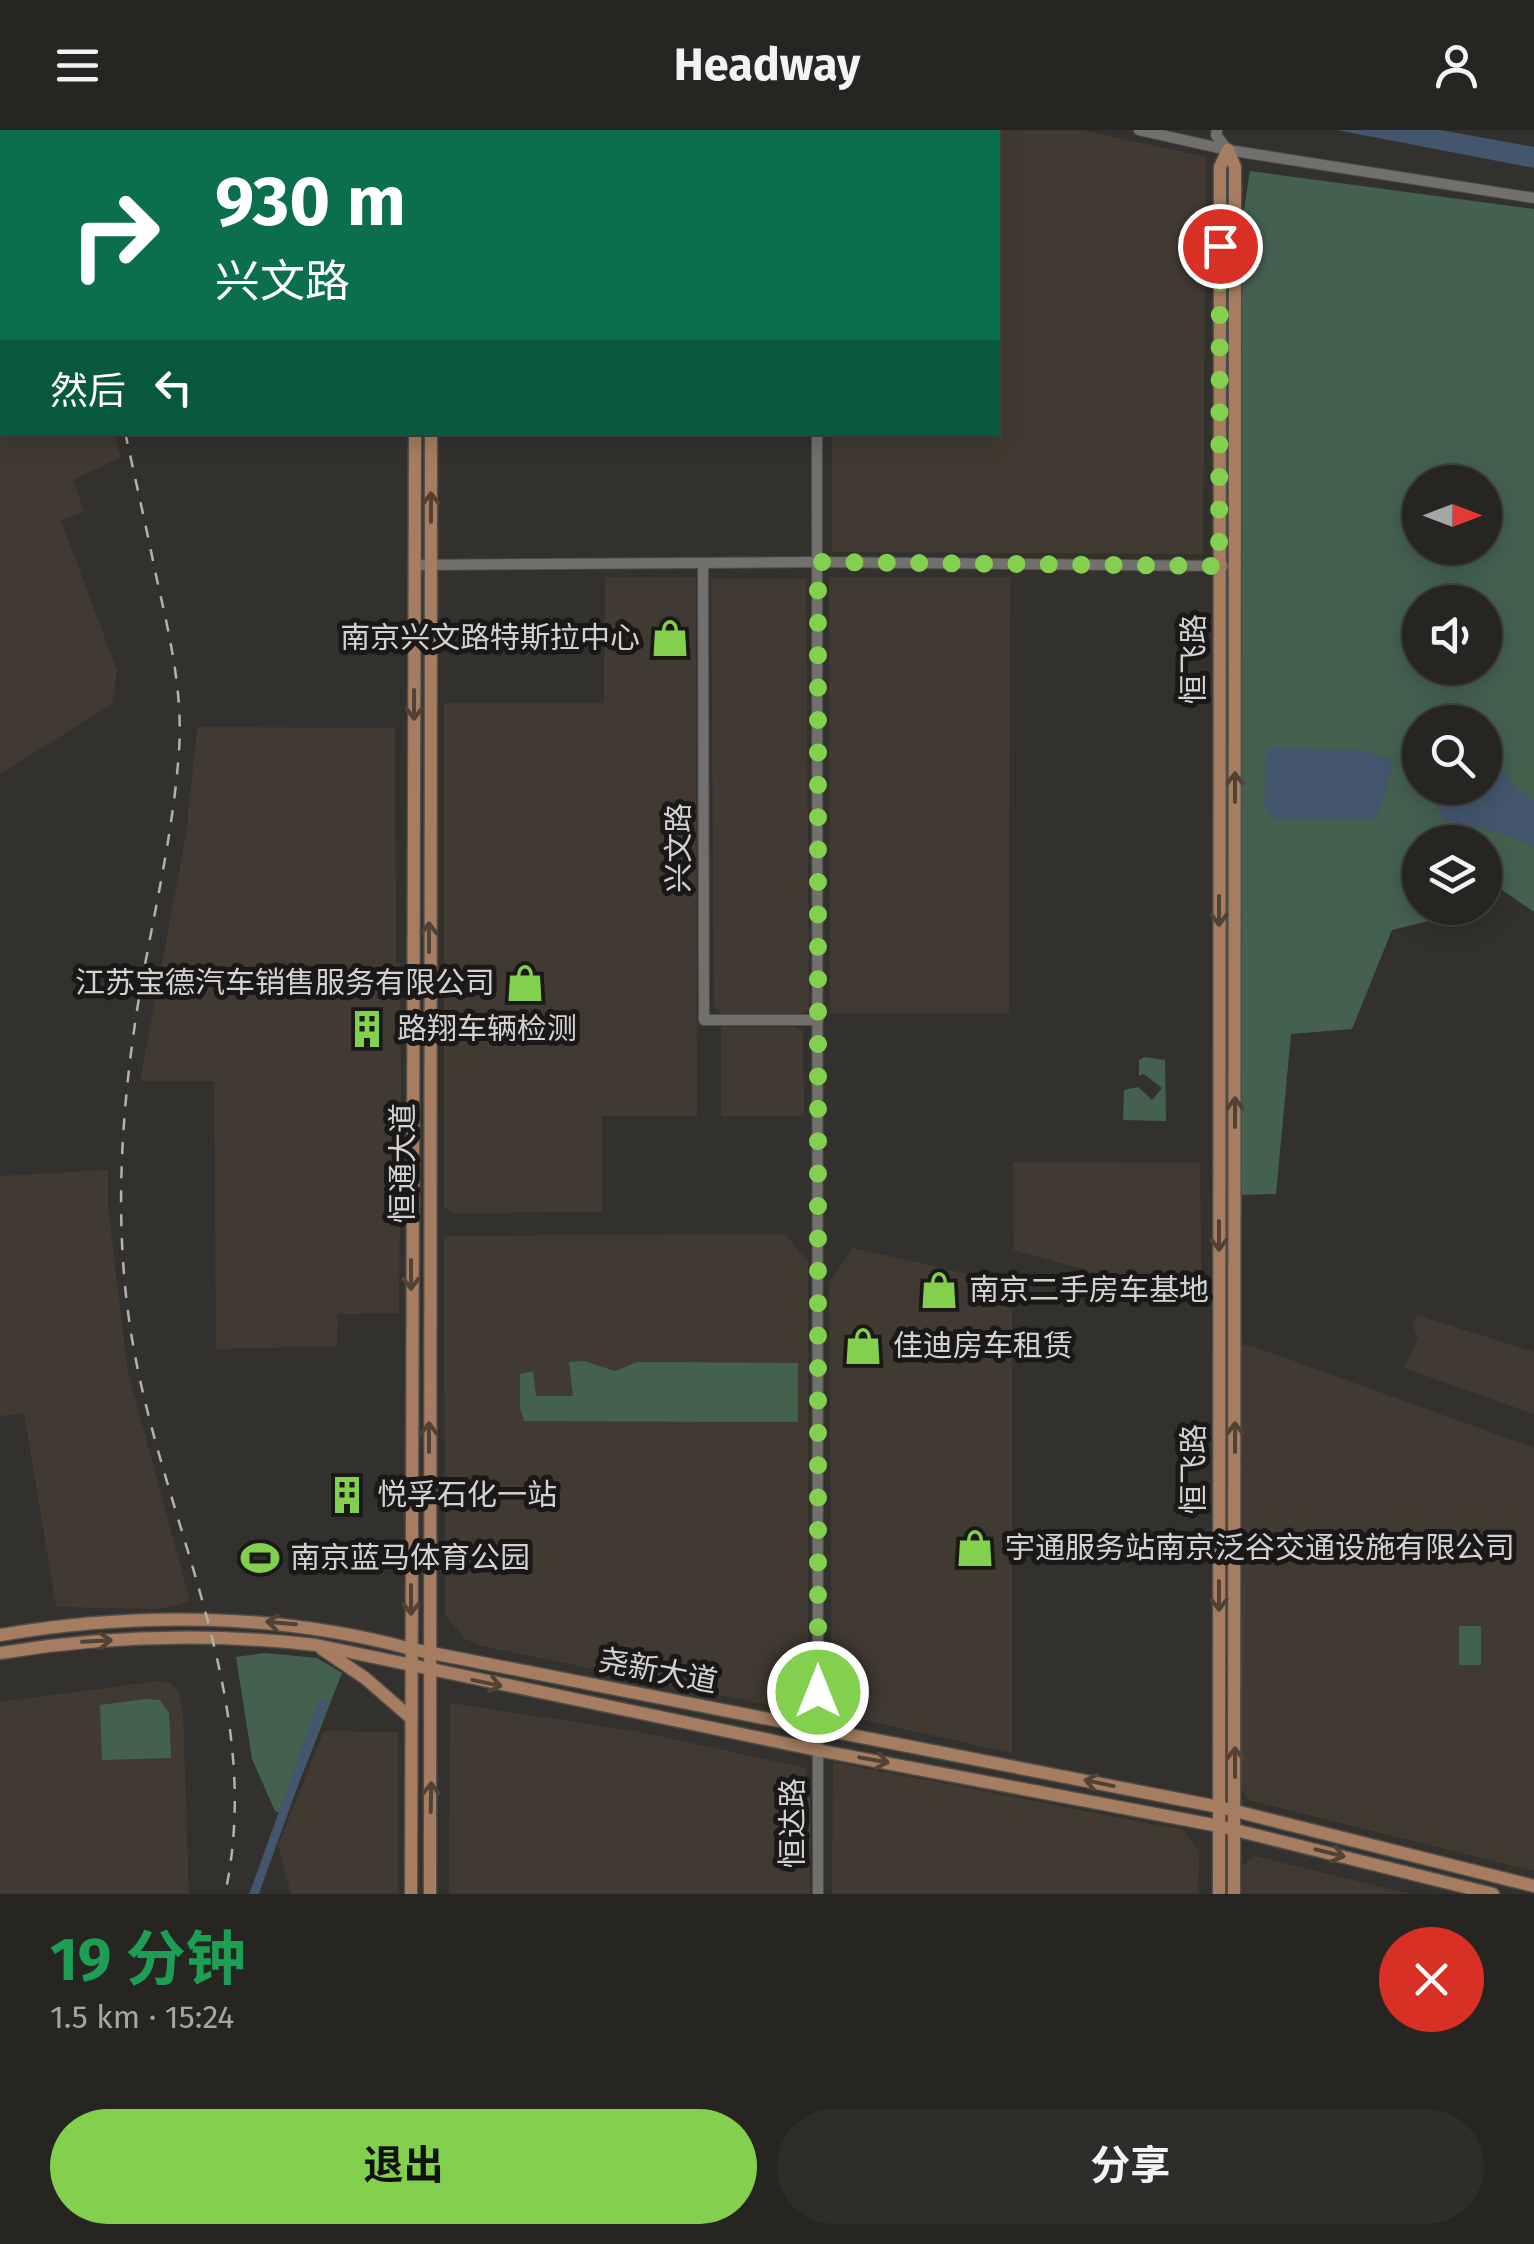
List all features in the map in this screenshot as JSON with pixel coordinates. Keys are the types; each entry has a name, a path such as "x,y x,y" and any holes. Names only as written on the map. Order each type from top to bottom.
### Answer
{"main road":[{"name":"恒飞路","path":"1218,1894 1220,167 1228,150"},
{"name":"恒飞路","path":"1228,150 1236,167 1234,1894"},
{"name":"恒通大道","path":"411,1894 415,435"},
{"name":"恒通大道","path":"430,1894 431,435"},
{"name":"尧新大道","path":"0,1635 98,1622 272,1622 346,1632 411,1649 1218,1807 1534,1886"},
{"name":"尧新大道","path":"0,1653 66,1643 139,1639 272,1640 316,1645 817,1750 1218,1826 1494,1894"},
{"path":"316,1645 365,1678 411,1718"}],"street":[{"path":"1139,130 1228,150 1534,198"},
{"path":"1216,130 1228,150"},
{"name":"恒达路","path":"817,435 818,1894"},
{"path":"414,565 818,562 1234,566"},
{"name":"兴文路","path":"704,563 704,1020 818,1020"}],"shaded area":[{"path":"1000,130 1081,130 1206,157 1203,554 832,552 832,435 1000,435"},
{"path":"0,435 115,435 121,457 73,480 84,512 61,520 117,671 112,704 0,774"},
{"path":"605,577 696,577 697,1116 602,1116 602,1212 455,1213 444,1208 444,703 604,703"},
{"path":"829,577 1010,577 1009,1013 830,1013"},
{"path":"711,579 806,579 809,1009 801,1014 722,1014 714,1007"},
{"path":"197,727 395,728 401,1080 399,1313 338,1314 337,1346 216,1349 214,1081 140,1081 186,835"},
{"path":"721,1027 796,1027 803,1031 804,1116 721,1116"},
{"path":"1013,1162 1200,1163 1202,1303 1014,1250"},
{"path":"108,1170 108,1206 128,1372 190,1601 159,1609 56,1607 24,1413 0,1416 0,1176"},
{"path":"785,1234 808,1262 808,1703 793,1710 482,1646 465,1639 445,1615 444,1236"},
{"path":"853,1248 1012,1284 1012,1753 832,1713 829,1283"},
{"path":"1417,1315 1534,1352 1534,1414 1404,1368 1418,1338 1413,1326"},
{"path":"1242,1346 1252,1346 1534,1448 1534,1871 1248,1800 1240,1786"},
{"path":"158,1681 171,1683 179,1693 183,1712 189,1894 0,1894 0,1702"},
{"path":"450,1703 641,1732 805,1768 810,1792 810,1894 449,1894"},
{"path":"324,1731 398,1732 398,1894 291,1894 278,1845"},
{"path":"833,1762 1183,1830 1199,1851 1198,1894 832,1894"},
{"path":"1255,1856 1411,1894 1242,1894 1242,1866"}],"green space":[{"path":"1250,171 1534,209 1534,912 1502,890 1502,825 1402,825 1402,925 1412,925 1392,930 1352,1029 1291,1034 1276,1194 1240,1195 1242,222"},
{"path":"1139,1060 1165,1060 1166,1121 1123,1120 1124,1090 1138,1087 1152,1100 1162,1088 1144,1074 1139,1076"},
{"path":"584,1361 615,1371 637,1362 798,1363 798,1422 524,1421 520,1374 533,1371 536,1396 573,1396 569,1362"},
{"path":"1459,1626 1481,1626 1481,1665 1459,1665"},
{"path":"264,1653 317,1658 342,1673 286,1816 275,1811 252,1759 236,1657"},
{"path":"160,1700 169,1713 171,1758 102,1760 100,1705"}],"water":[{"path":"1337,130 1440,130 1534,147 1534,168"},
{"path":"1270,748 1360,750 1391,759 1392,770 1376,820 1276,819 1264,807 1266,752"},
{"path":"1502,768 1513,784 1534,801 1534,847 1502,834 1502,825 1456,825 1444,821 1437,805 1502,805"}],"waterway":[{"path":"254,1894 323,1703"}],"railway":[{"path":"126,435 171,644 180,729 172,815 138,1004 127,1090 121,1177 123,1264 134,1350 149,1418 223,1687 233,1755 234,1824 225,1894"}],"place":[{"name":"南京兴文路特斯拉中心","path":"670,638"},
{"name":"江苏宝德汽车销售服务有限公司","path":"525,983"},
{"name":"路翔车辆检测","path":"367,1029"},
{"name":"南京二手房车基地","path":"939,1290"},
{"name":"佳迪房车租赁","path":"863,1346"},
{"name":"悦孚石化一站","path":"347,1495"},
{"name":"宇通服务站南京泛谷交通设施有限公司","path":"975,1548"},
{"name":"南京蓝马体育公园","path":"260,1558"}],"route":[{"path":"818,1692 818,562 1219,566 1220,246"}]}
